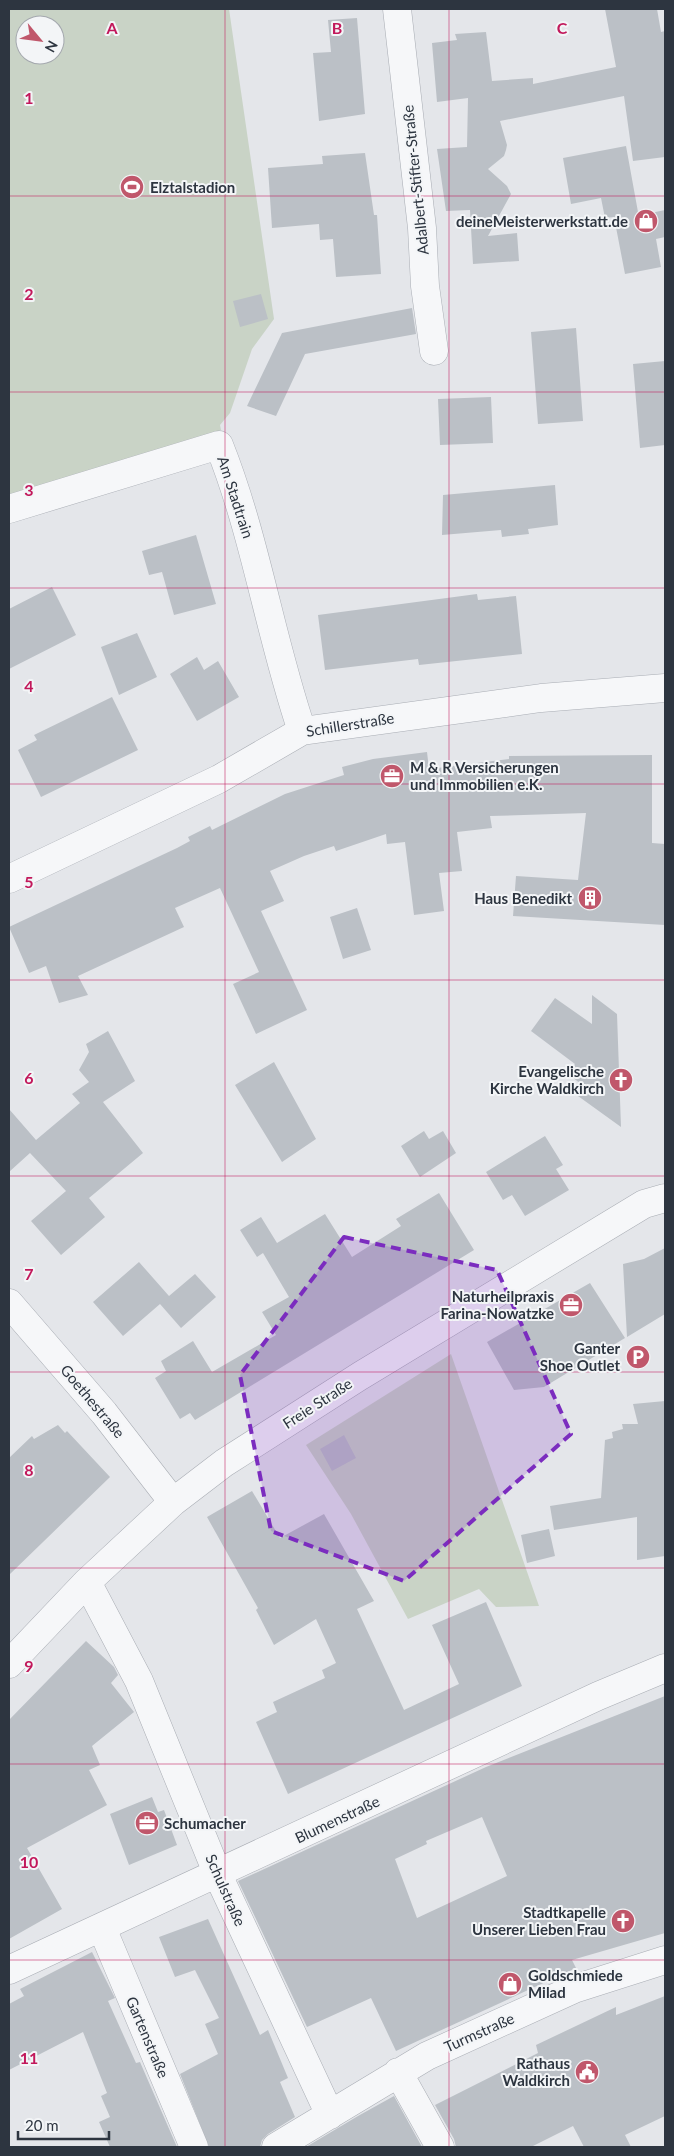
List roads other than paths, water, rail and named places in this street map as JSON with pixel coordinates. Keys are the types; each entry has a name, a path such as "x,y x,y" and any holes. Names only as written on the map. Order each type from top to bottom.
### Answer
{"street":[{"name":"Adalbert-Stifter-Straße","path":"397,9 422,228 425,286 434,350"},
{"name":"Am Stadtrain","path":"9,508 219,445 244,514 286,685 302,731"},
{"name":"Schillerstraße","path":"9,879 219,779 302,731 541,698 665,688"},
{"name":"Freie Straße","path":"9,1664 87,1582 173,1502 224,1463 360,1376 644,1204 665,1198"},
{"name":"Goethestraße","path":"9,1303 104,1413 173,1502"},
{"name":"Schulstraße","path":"87,1582 139,1681 218,1875 330,2115"},
{"name":"Blumenstraße","path":"9,1970 218,1875 598,1696 665,1668"},
{"name":"Gartenstraße","path":"102,1928 194,2147"},
{"name":"Turmstraße","path":"330,2115 426,2056 574,1989 665,1960"},
{"path":"398,2072 440,2147"},
{"path":"276,2147 330,2115"}],"place":[{"name":"Elztalstadion","path":"132,187"},
{"name":"deineMeisterwerkstatt.de","path":"646,221"},
{"name":"M & R Versicherungen und Immobilien e.K.","path":"392,776"},
{"name":"Haus Benedikt","path":"590,898"},
{"name":"Evangelische Kirche Waldkirch","path":"621,1080"},
{"name":"Naturheilpraxis Farina-Nowatzke","path":"571,1305"},
{"name":"Ganter Shoe Outlet","path":"638,1357"},
{"name":"Schumacher","path":"147,1823"},
{"name":"Stadtkapelle Unserer Lieben Frau","path":"623,1921"},
{"name":"Goldschmiede Milad","path":"510,1984"},
{"name":"Rathaus Waldkirch","path":"587,2072"}]}
